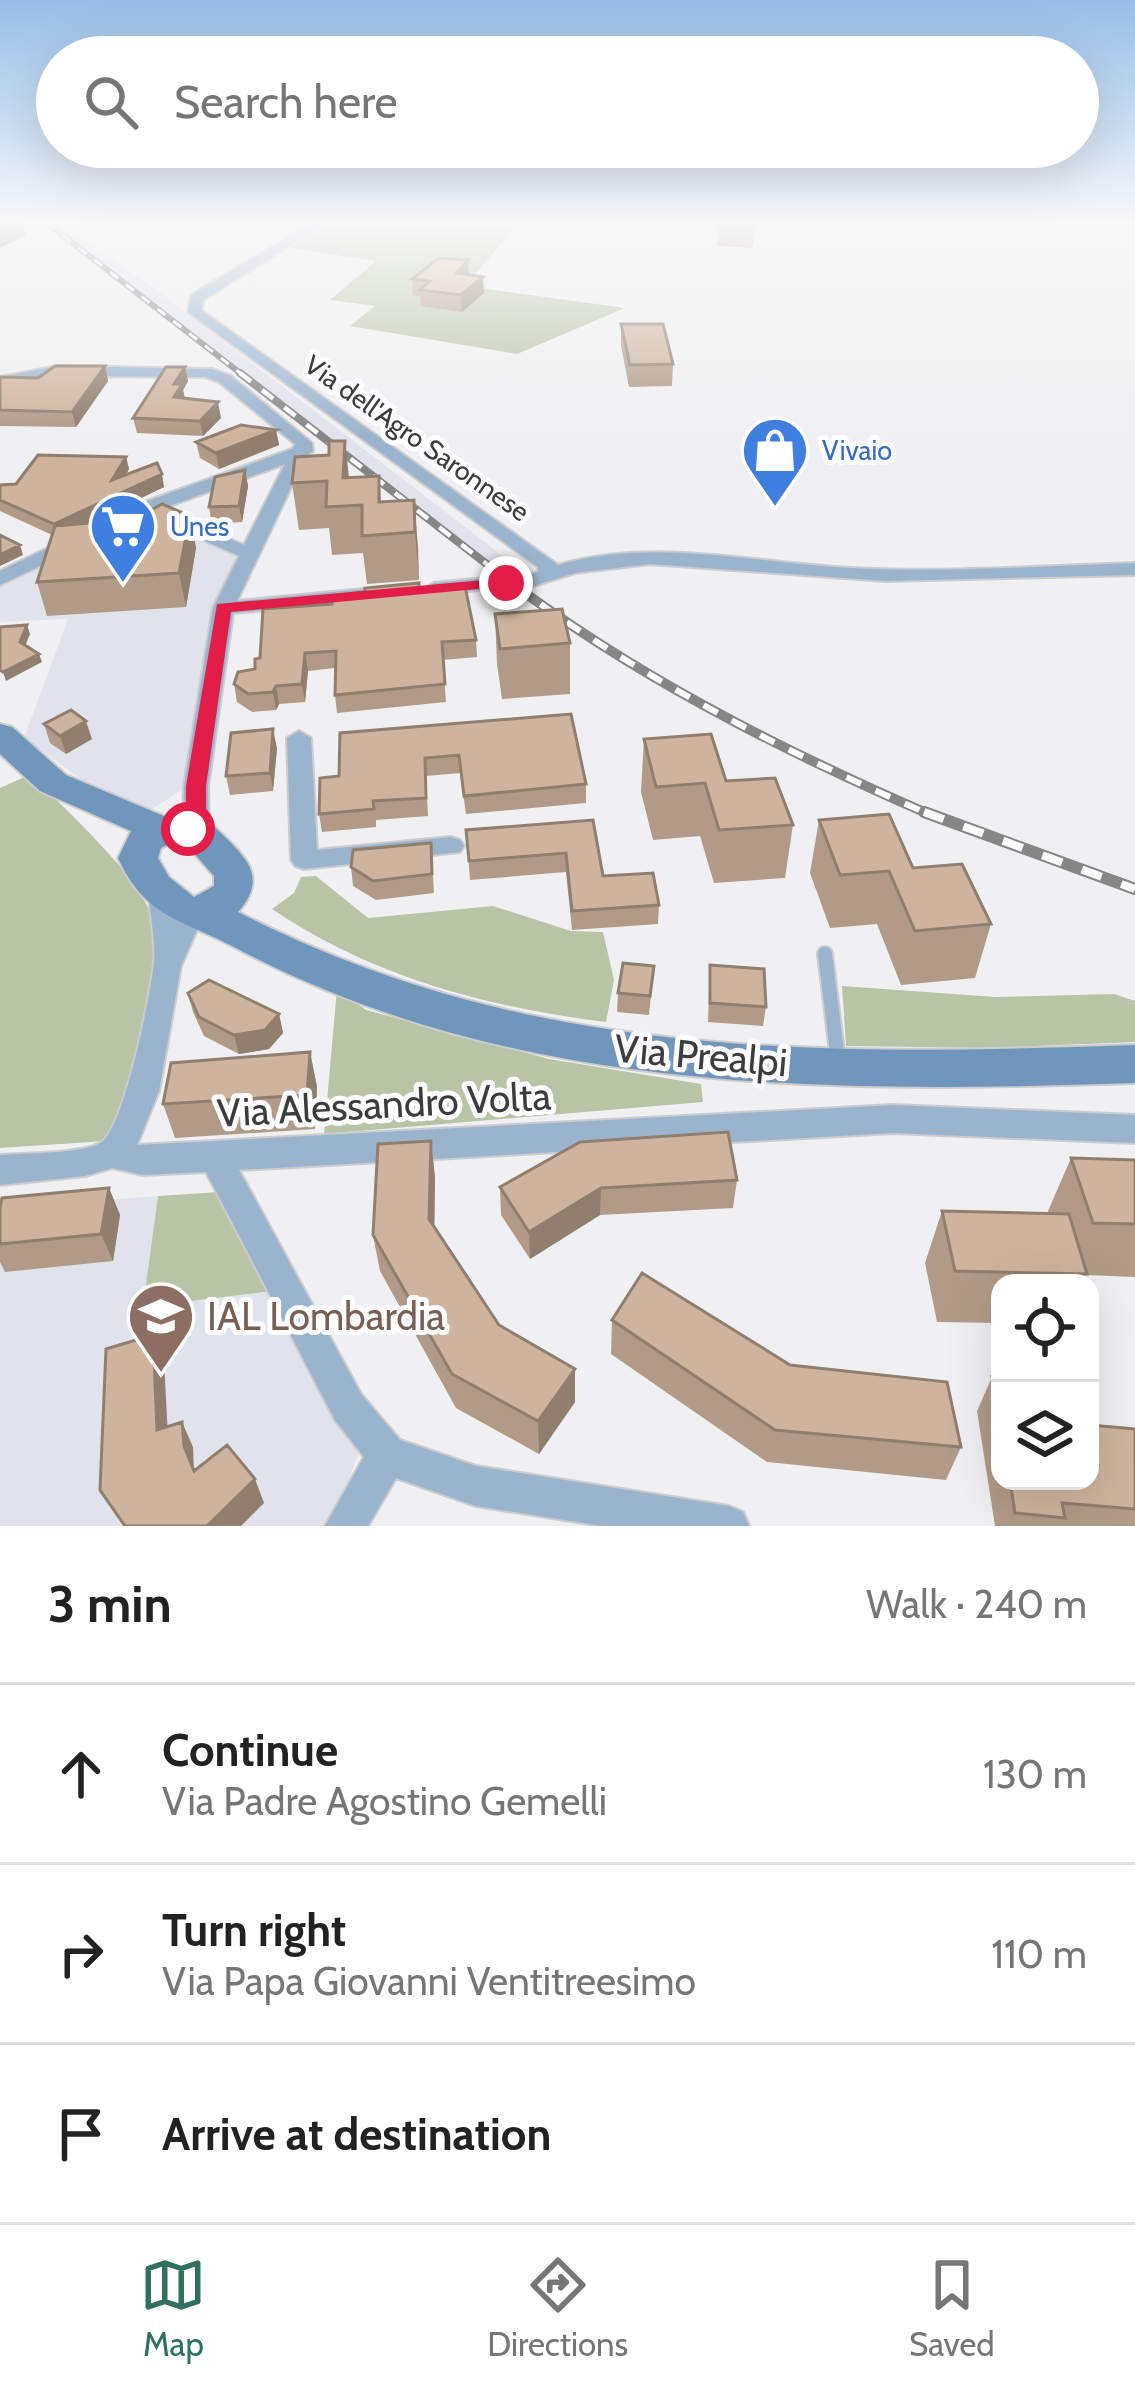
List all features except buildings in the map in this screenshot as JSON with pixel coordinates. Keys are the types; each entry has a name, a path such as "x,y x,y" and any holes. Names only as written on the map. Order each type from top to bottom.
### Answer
{"street":[{"name":"Via dell'Agro Saronnese","path":"202,294 196,298 195,313 548,565 541,577 563,568 689,556 715,563 854,575 1135,569"},
{"path":"0,382 71,371 218,375 304,447"},
{"path":"0,579 140,512 304,447"},
{"path":"112,1154 124,1142 135,1117 185,908 167,837 196,786 223,608 304,447"},
{"path":"140,512 250,554"},
{"path":"223,608 506,583"},
{"path":"0,736 53,783 167,837 237,879 282,953"},
{"path":"299,738 304,860 451,846"},
{"path":"185,908 230,898 237,879"},
{"name":"Via Prealpi","path":"185,908 368,990 520,1034 679,1056 838,1067 1135,1064"},
{"name":"Via Alessandro Volta","path":"0,1169 86,1162 112,1154 143,1161 893,1119 1135,1129"},
{"path":"214,1155 348,1407 387,1455 476,1486 729,1526"},
{"path":"345,1526 387,1455"}],"lane":[{"path":"826,954 838,1067"}],"shaded area":[{"path":"132,294 163,294 525,573 499,577"},
{"path":"148,504 247,546 190,785 144,814 109,799 24,738 68,619 0,622 0,572"},
{"name":"IAL Lombardia","path":"158,1196 144,1307 272,1291 362,1444 331,1526 0,1526 0,1209"}],"green space":[{"path":"337,294 525,294 625,308 517,354 350,326 375,306 330,300"},
{"path":"31,774 117,862 144,900 151,916 153,963 119,1129 107,1141 0,1148 0,788"},
{"path":"316,876 368,918 493,906 571,931 603,932 614,980 606,1022 474,998 390,971 272,909 294,893 301,877"},
{"path":"842,986 995,997 1114,994 1135,1001 1135,1042 984,1048 846,1046"},
{"path":"337,989 366,1010 549,1059 701,1084 703,1102 324,1134"},
{"path":"220,1192 272,1291 143,1307 158,1196"}],"railway":[{"path":"139,294 244,376"},
{"path":"240,373 491,568"},
{"path":"491,568 647,673 815,762 926,813"},
{"path":"926,813 1135,889"},
{"path":"926,813 931,815"}],"place":[{"name":"Vivaio","path":"775,509"},
{"name":"Unes","path":"123,585"},
{"name":"IAL Lombardia","path":"161,1375"}],"route":[{"path":"188,829 196,831 196,786 223,608 506,583"}]}
